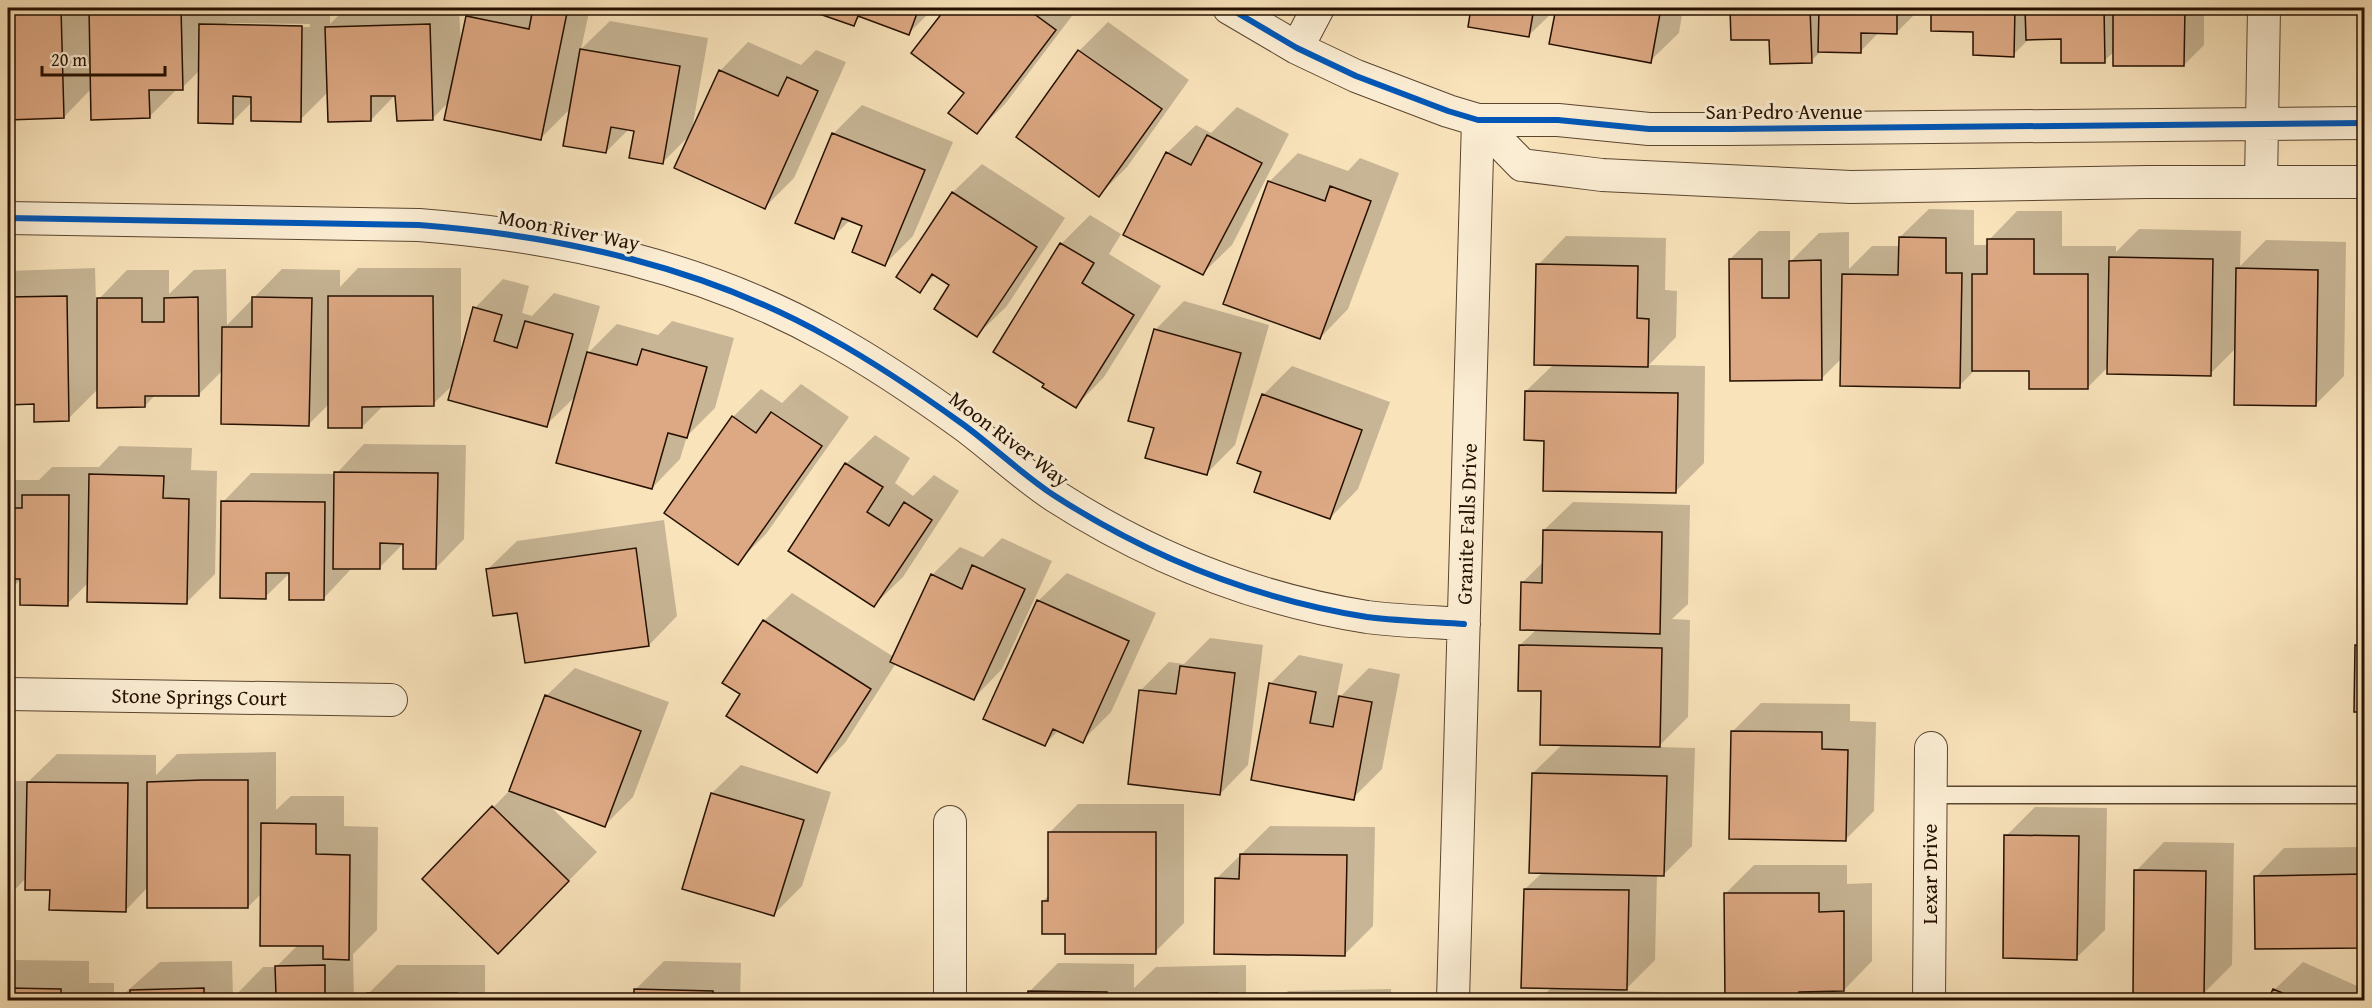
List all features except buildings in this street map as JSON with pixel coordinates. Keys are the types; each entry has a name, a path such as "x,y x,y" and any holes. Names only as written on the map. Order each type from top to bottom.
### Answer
{"street":[{"name":"San Pedro Avenue","path":"1229,8 1297,48 1356,76 1478,120 1558,120 1649,129 2364,123"},
{"path":"1297,48 1318,8"},
{"path":"2261,182 2264,8"},
{"name":"San Pedro Avenue","path":"1478,120 1522,165 1602,175 1851,187 2364,182"},
{"name":"Granite Falls Drive","path":"1453,1000 1478,120"},
{"name":"Moon River Way","path":"8,218 419,225 485,230 582,246 646,261 739,294 828,336 884,369 965,426 1053,494 1120,535 1191,569 1266,595 1368,617 1464,624"},
{"name":"Stone Springs Court","path":"8,694 391,700"},
{"name":"Lexar Drive","path":"1929,1000 1931,748"},
{"path":"950,822 950,1000"}],"lane":[{"path":"1930,795 2364,795"}],"cycle path":[{"path":"1229,8 1297,48 1356,76 1478,120 1558,120 1649,129 2364,123"},
{"path":"8,218 419,225 526,237 631,259 733,292 782,313 830,338 932,402 1055,496 1091,518 1166,556 1244,587 1325,609 1367,617 1464,624"}]}
